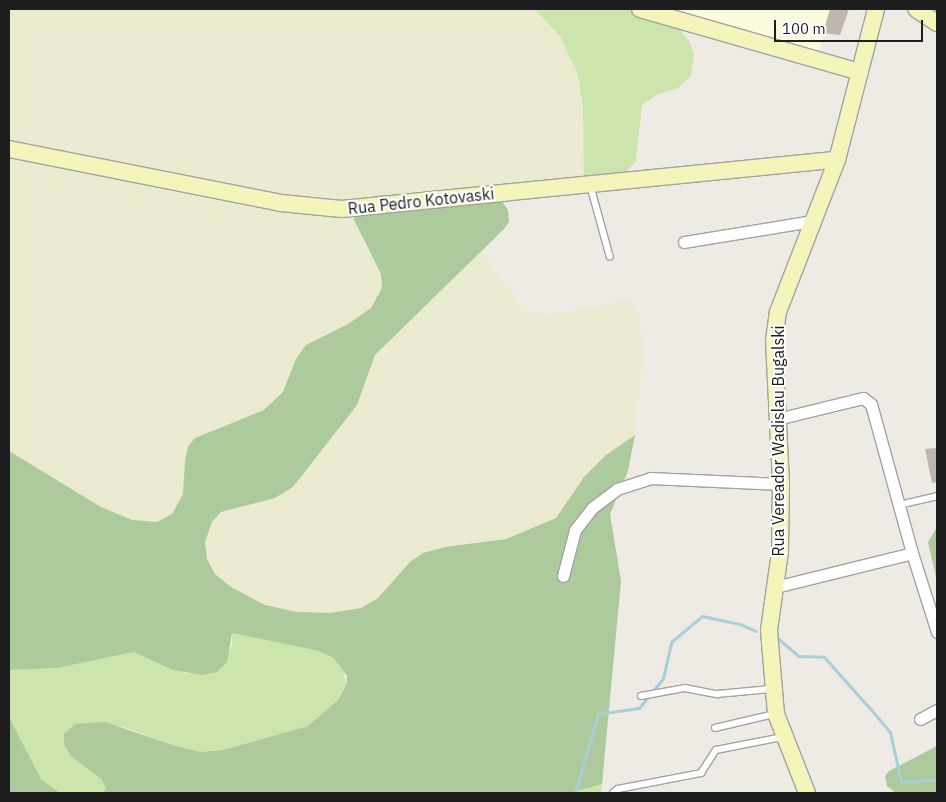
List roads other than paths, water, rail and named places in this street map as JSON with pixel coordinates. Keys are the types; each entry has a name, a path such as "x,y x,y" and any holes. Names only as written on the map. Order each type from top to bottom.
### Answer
{"street":[{"path":"640,9 860,72"},
{"name":"Rua Vereador Wadislau Bugalski","path":"805,793 776,714 769,630 780,552 781,484 774,340 778,312 837,160 876,9"},
{"path":"916,9 937,23"},
{"name":"Rua Pedro Kotovaski","path":"9,149 281,203 342,209 837,160"},
{"path":"684,242 812,221"},
{"path":"777,419 868,400 937,632"},
{"path":"563,576 575,530 592,508 617,488 650,478 781,484"},
{"path":"774,587 912,553"},
{"path":"920,719 937,710"}],"lane":[{"path":"590,185 610,256"},
{"path":"899,505 937,496"},
{"path":"640,696 685,688 717,694 774,689"},
{"path":"715,728 776,714"},
{"path":"613,793 618,789 700,772 716,750 783,737"}],"waterway":[{"path":"575,793 598,714 639,708 663,678 671,642 702,616 740,624 756,631"},
{"path":"776,637 799,656 824,657 874,713 890,732 901,782 937,780"}]}
